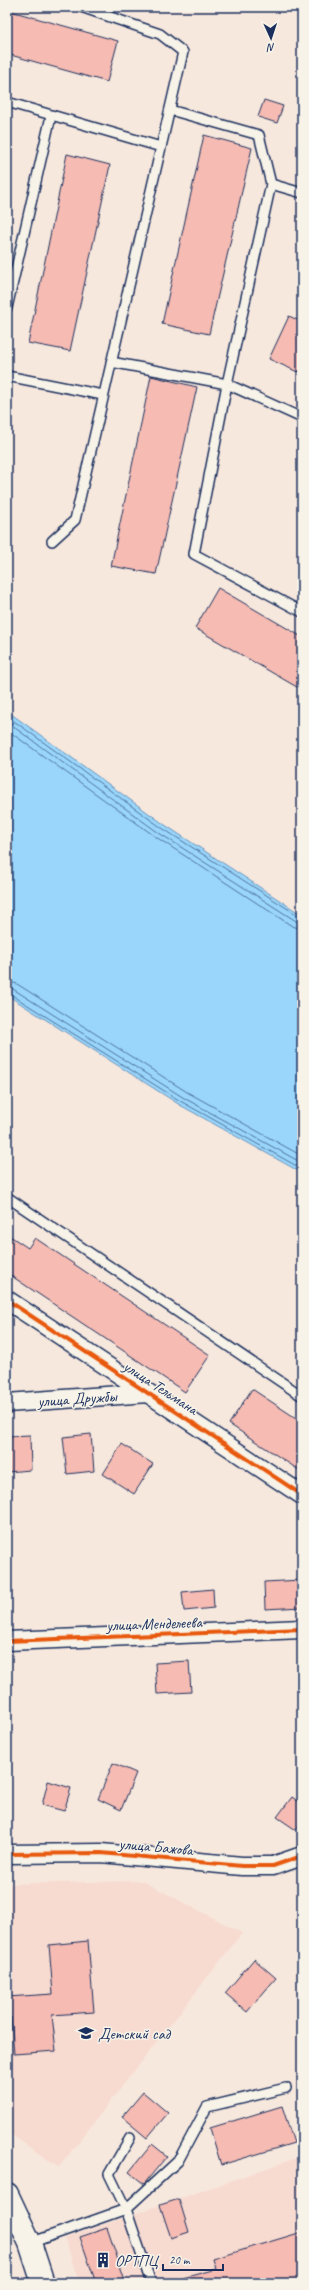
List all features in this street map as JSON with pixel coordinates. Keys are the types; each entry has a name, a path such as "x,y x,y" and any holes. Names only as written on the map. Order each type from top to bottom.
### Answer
{"main road":[{"path":"7,2194 30,2243 43,2283"}],"street":[{"name":"улица Тельмана","path":"7,1300 302,1495"},
{"name":"улица Дружбы","path":"7,1402 148,1393"},
{"name":"улица Менделеева","path":"7,1641 302,1629"},
{"name":"улица Бажова","path":"7,1854 101,1853 242,1866 273,1866 302,1856"}],"lane":[{"path":"52,541 75,520 183,52 160,34 81,7"},
{"path":"7,102 161,147"},
{"path":"170,110 259,135 271,184 227,384 194,554 302,612"},
{"path":"7,308 51,116"},
{"path":"271,184 302,193"},
{"path":"111,362 227,384 302,418"},
{"path":"7,376 103,395"},
{"path":"7,1197 302,1396"},
{"path":"30,2243 126,2209 178,2161 207,2107 286,2088"},
{"path":"130,2138 110,2174 126,2209 151,2283"}],"shaded area":[{"name":"Детский сад","path":"142,1881 242,1933 59,2167 7,2132 7,1884"},
{"path":"302,2156 302,2283 79,2283 65,2238"}],"water":[{"path":"7,711 165,825 302,915 302,1173 180,1105 7,995"}],"building":[{"path":"7,10 118,41 107,82 7,54"},
{"path":"264,100 283,106 277,123 258,117"},
{"path":"204,135 252,148 209,334 162,324"},
{"path":"67,154 110,165 70,351 28,343"},
{"path":"289,316 302,322 302,374 269,359"},
{"path":"151,376 197,387 156,574 111,566"},
{"path":"218,588 302,637 302,690 195,628"},
{"path":"7,1234 28,1248 35,1238 210,1355 185,1392 7,1273"},
{"path":"252,1389 302,1422 302,1472 229,1424"},
{"path":"91,1434 94,1471 67,1474 63,1437"},
{"path":"30,1435 31,1470 7,1472 7,1436"},
{"path":"122,1444 153,1464 134,1494 103,1474"},
{"path":"302,1580 302,1607 265,1609 264,1582"},
{"path":"213,1589 214,1608 184,1611 182,1592"},
{"path":"189,1661 191,1692 157,1694 155,1663"},
{"path":"113,1763 136,1773 121,1810 98,1799"},
{"path":"48,1781 71,1788 64,1811 42,1805"},
{"path":"292,1797 302,1804 302,1821 296,1830 277,1817"},
{"path":"88,1941 94,2012 52,2015 56,2051 14,2054 11,2017 7,2018 7,1997 53,1994 49,1945"},
{"path":"254,1959 276,1978 247,2012 225,1993"},
{"path":"143,2092 168,2113 147,2138 122,2117"},
{"path":"282,2106 294,2143 221,2165 210,2128"},
{"path":"152,2144 167,2156 144,2184 129,2172"},
{"path":"179,2199 189,2232 171,2238 160,2205"},
{"name":"ОРТПЦ","path":"107,2228 126,2283 96,2283 80,2237"},
{"path":"302,2232 302,2283 184,2283 183,2278 216,2269 213,2259"}],"cycle path":[{"path":"7,1300 302,1495"},
{"path":"7,1641 302,1629"},
{"path":"7,1854 101,1853 242,1866 273,1866 302,1856"}],"place":[{"name":"Детский сад","path":"86,2033"},
{"name":"ОРТПЦ","path":"103,2260"}]}
